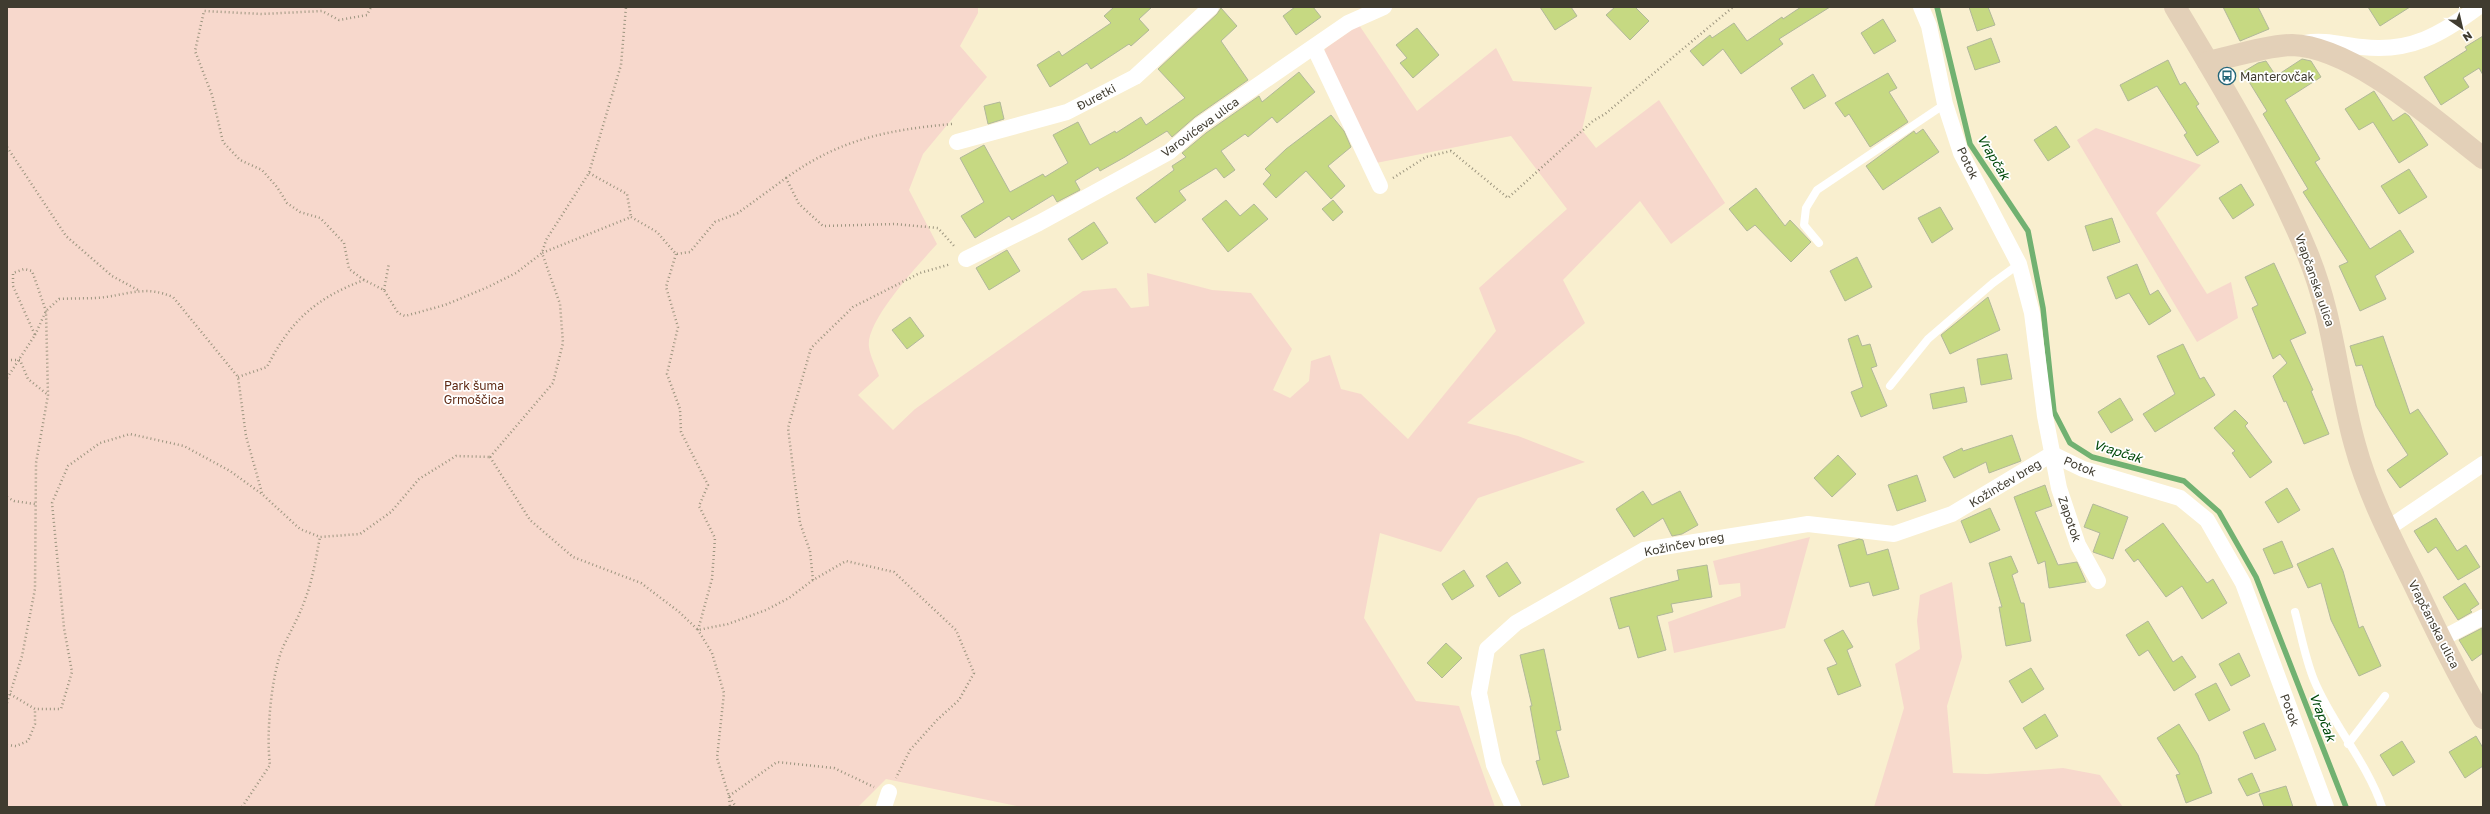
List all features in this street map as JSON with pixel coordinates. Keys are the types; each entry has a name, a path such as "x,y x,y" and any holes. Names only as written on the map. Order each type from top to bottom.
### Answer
{"main road":[{"name":"Vrapčanska ulica","path":"2175,7 2208,62 2282,198 2308,256 2332,330 2355,447 2387,529 2441,639 2483,718"},
{"path":"2208,62 2291,45 2318,49 2342,59 2391,87 2483,158"}],"street":[{"name":"Đuretki","path":"957,142 1067,112 1135,77 1211,7"},
{"name":"Varovićeva ulica","path":"966,259 1039,223 1169,152 1200,125 1348,23 1384,7"},
{"name":"Potok","path":"1921,7 1929,26 1945,104 1961,153 2019,264 2032,313 2052,454 2083,469 2180,498 2207,520 2243,583 2325,807"},
{"path":"2291,45 2328,41 2363,47 2389,48 2414,44 2438,35 2478,7"},
{"path":"1314,47 1380,186"},
{"name":"Zapotok","path":"2052,454 2059,488 2078,545 2098,581"},
{"name":"Kožinčev breg","path":"1513,807 1494,765 1479,693 1487,649 1516,623 1644,550 1808,524 1894,534 1952,514 2052,454"},
{"path":"2387,529 2483,464"},
{"path":"2441,639 2483,617"},
{"path":"884,807 889,792"}],"lane":[{"path":"1818,243 1804,225 1806,208 1817,190 1945,104"},
{"path":"1890,386 1928,339 1993,283 2019,264"},
{"path":"2295,612 2314,680 2348,744 2376,788 2382,807"},
{"path":"2348,744 2385,696"}],"path":[{"path":"371,7 367,15 340,20 322,11 262,14 204,11 195,51 212,95 222,142 240,160 262,170 277,187 286,203 300,212 320,218 344,243 349,269 364,280 384,290 398,313 405,316 445,305 488,287 516,273 542,253 631,217"},
{"path":"490,457 553,383 563,343 560,304 542,253 546,240 589,173 621,65 626,7"},
{"path":"1380,186 1426,157 1451,151 1508,198 1593,121 1605,114 1684,46 1733,7"},
{"path":"676,254 690,252 715,222 738,213 811,160 864,137 952,124 957,142"},
{"path":"7,147 66,236 112,276 138,290"},
{"path":"589,173 627,194 631,217"},
{"path":"786,178 799,204 823,226 895,224 938,228 966,259 920,273 853,307 811,348 788,428 800,522 810,551 813,580"},
{"path":"631,217 657,232 676,254"},
{"path":"676,254 666,286 678,327 667,374 680,409 681,432 708,485 699,506 715,538 712,579 698,630"},
{"path":"384,290 389,263"},
{"path":"7,703 22,656 35,589 36,463 48,395 46,311 32,271 24,269 13,273 13,286 35,335"},
{"path":"238,377 267,367 278,344 303,314 348,286 364,280"},
{"path":"7,378 35,335 46,311 60,299 106,297 138,290 158,291 173,297 238,377 246,436 262,494"},
{"path":"7,360 20,360"},
{"path":"20,360 28,379 48,395"},
{"path":"10,694 35,709 61,709 72,672 64,628 52,503 68,466 100,443 130,434 184,446 230,471 262,494 300,529 320,537 360,534 391,512 419,480 456,456 490,457"},
{"path":"490,457 530,520 573,557 641,583 678,611 698,630 712,653 724,693 716,758 729,796 736,807"},
{"path":"7,497 14,501 35,504"},
{"path":"242,807 270,765 267,743 274,683 283,648 296,625 307,594 320,537"},
{"path":"698,630 728,624 766,610 789,598 813,580 846,561 894,572 956,630 974,673 959,700 937,720 910,750 889,792 862,783 834,768 777,762 729,796"},
{"path":"7,746 16,746 28,741 35,724 35,709"},
{"path":"729,796 730,807"}],"green space":[{"name":"Park šuma Grmoščica","path":"7,7 978,7 978,13 960,46 987,77 923,154 909,190 937,244 895,293 884,308 876,323 870,336 869,347 879,376 858,395 893,430 915,409 1083,291 1116,288 1131,308 1149,306 1147,273 1212,290 1251,293 1292,349 1273,390 1290,398 1309,381 1311,361 1330,355 1341,389 1361,394 1408,439 1496,331 1479,288 1567,209 1511,136 1376,163 1322,54 1326,48 1359,25 1417,111 1496,48 1513,81 1592,87 1582,130 1596,148 1659,100 1725,203 1671,244 1640,201 1563,280 1585,323 1467,423 1518,436 1585,462 1478,498 1441,552 1380,533 1364,618 1416,701 1459,706 1495,807 1022,807 886,779 858,807 7,807"},
{"path":"2096,128 2201,165 2156,213 2207,294 2231,282 2238,318 2197,342 2077,140"},
{"path":"1810,537 1785,628 1674,653 1668,622 1741,596 1740,583 1719,585 1713,561"},
{"path":"1952,582 1962,657 1947,706 1953,773 1987,774 2063,768 2100,775 2123,807 1874,807 1904,708 1895,664 1920,649 1917,621 1920,595"}],"building":[{"path":"1114,7 1152,7 1139,19 1149,30 1131,46 1129,44 1091,69 1087,63 1050,87 1037,65 1059,51 1062,56 1111,23 1104,16"},
{"path":"1295,7 1313,7 1321,17 1296,35 1283,16"},
{"path":"1540,7 1571,7 1577,16 1555,30"},
{"path":"1615,7 1635,7 1649,21 1630,40 1606,15"},
{"path":"1801,7 1830,7 1779,39 1783,44 1741,74 1723,49 1703,66 1690,51 1710,35 1712,38 1734,23 1747,41 1782,17 1783,19"},
{"path":"1969,7 1988,7 1995,25 1977,31"},
{"path":"2223,7 2258,7 2269,29 2240,41"},
{"path":"2368,7 2410,7 2380,26"},
{"path":"1221,8 1237,26 1221,41 1248,80 1195,117 1172,137 1167,131 1100,171 1098,167 1075,181 1080,190 1057,202 1053,195 1012,220 1009,216 975,238 961,216 984,202 960,158 984,145 1010,192 1043,174 1045,177 1068,163 1053,135 1078,122 1090,145 1115,131 1116,133 1141,117 1146,125 1185,98 1158,69 1217,14"},
{"path":"1883,19 1896,41 1874,54 1861,33"},
{"path":"1417,28 1439,55 1413,78 1400,63 1407,58 1396,45"},
{"path":"2483,36 2483,75 2479,68 2463,78 2469,87 2441,105 2424,77 2467,50 2465,47"},
{"path":"1991,38 2000,62 1975,70 1967,47"},
{"path":"2302,59 2311,61 2321,77 2285,100 2320,159 2315,162 2370,249 2400,230 2414,252 2375,276 2386,299 2360,311 2339,266 2348,262 2303,192 2308,189 2263,114 2267,111 2243,72 2258,63 2266,61 2276,76"},
{"path":"2168,60 2180,85 2185,82 2199,104 2196,106 2219,142 2197,156 2184,135 2187,133 2157,86 2128,101 2120,85"},
{"path":"1299,72 1315,92 1277,123 1272,117 1248,137 1245,134 1221,151 1235,170 1224,178 1216,168 1179,191 1186,200 1155,223 1136,198 1174,170 1172,166 1186,157 1182,153 1206,133 1259,96 1262,102"},
{"path":"1888,73 1897,88 1889,92 1908,122 1870,147 1849,114 1845,117 1835,103"},
{"path":"1813,74 1826,96 1804,109 1791,88"},
{"path":"2374,91 2393,121 2405,113 2409,116 2428,145 2399,163 2373,122 2359,130 2345,109"},
{"path":"1000,102 1004,119 988,124 984,106"},
{"path":"1331,115 1344,131 1351,147 1328,166 1345,186 1331,199 1306,171 1276,198 1263,184 1271,175 1265,169 1286,149"},
{"path":"2056,126 2070,147 2048,161 2034,140"},
{"path":"1923,129 1939,152 1883,190 1866,166 1914,131 1916,134"},
{"path":"2409,169 2427,197 2399,214 2381,186"},
{"path":"2241,184 2254,205 2233,219 2219,198"},
{"path":"1756,188 1785,226 1790,220 1811,242 1791,262 1755,225 1747,231 1729,209"},
{"path":"1226,200 1240,216 1254,204 1268,219 1228,252 1202,219"},
{"path":"1333,200 1343,212 1333,221 1322,209"},
{"path":"1940,207 1953,229 1932,243 1918,218"},
{"path":"2112,218 2120,242 2093,251 2085,226"},
{"path":"1094,222 1108,243 1082,260 1068,239"},
{"path":"1007,250 1020,271 989,290 976,268"},
{"path":"1857,257 1872,287 1845,301 1830,271"},
{"path":"2274,263 2306,333 2290,340 2313,390 2311,391 2329,434 2304,444 2286,401 2284,402 2273,376 2287,363 2280,354 2273,359 2252,308 2258,305 2245,277"},
{"path":"2137,264 2150,295 2158,290 2171,311 2149,325 2129,293 2116,299 2107,277"},
{"path":"1988,297 2000,330 1950,354 1941,335"},
{"path":"910,317 924,336 907,349 892,330"},
{"path":"1858,335 1862,346 1870,344 1877,366 1871,368 1887,406 1861,417 1851,392 1863,387 1848,339"},
{"path":"2383,336 2410,414 2418,409 2448,454 2400,488 2387,470 2408,455 2376,406 2362,365 2356,366 2350,346"},
{"path":"2183,344 2200,379 2204,377 2215,395 2155,432 2143,414 2175,394 2157,356"},
{"path":"2007,354 2012,379 1981,385 1977,359"},
{"path":"1964,387 1967,402 1933,409 1930,394"},
{"path":"2120,398 2133,420 2111,433 2098,412"},
{"path":"2235,410 2248,423 2245,426 2272,462 2250,478 2232,453 2235,451 2214,428"},
{"path":"2012,435 2021,461 1989,473 1986,462 1954,478 1943,457 1962,448 1963,451"},
{"path":"1838,455 1856,474 1832,497 1814,478"},
{"path":"1917,475 1926,501 1897,511 1888,485"},
{"path":"2045,485 2052,506 2035,512 2058,565 2077,562 2086,582 2049,588 2045,561 2038,564 2014,497"},
{"path":"2287,488 2300,510 2278,523 2265,502"},
{"path":"1643,491 1652,505 1680,491 1698,525 1682,534 1672,536 1663,518 1634,537 1616,509"},
{"path":"2093,504 2128,517 2113,559 2093,552 2100,533 2084,527"},
{"path":"1990,508 2000,530 1970,543 1961,521"},
{"path":"2436,518 2457,551 2466,545 2480,567 2458,580 2436,547 2428,553 2414,531"},
{"path":"2163,523 2207,583 2213,579 2227,603 2202,619 2182,586 2166,597 2138,559 2134,562 2125,550"},
{"path":"1859,539 1863,540 1867,555 1888,549 1899,589 1873,596 1869,582 1850,587 1838,545"},
{"path":"2282,541 2293,567 2274,574 2263,549"},
{"path":"2333,548 2343,571 2359,628 2363,626 2381,666 2359,676 2331,620 2321,583 2308,588 2297,564"},
{"path":"2011,556 2018,572 2012,575 2021,603 2024,603 2031,641 2006,646 1999,607 2002,607 1989,563"},
{"path":"1507,562 1521,583 1499,597 1486,576"},
{"path":"1707,565 1712,597 1671,604 1673,612 1657,616 1666,650 1638,658 1629,626 1619,629 1610,598 1679,580 1677,570"},
{"path":"1464,570 1474,586 1452,600 1442,584"},
{"path":"2465,583 2479,604 2470,610 2472,612 2458,620 2443,597"},
{"path":"2148,621 2173,662 2182,656 2196,677 2174,691 2148,650 2139,656 2126,635"},
{"path":"2482,628 2483,653 2472,661 2459,640"},
{"path":"1843,630 1853,647 1847,650 1861,686 1838,695 1827,668 1837,664 1824,640"},
{"path":"1446,643 1462,658 1442,678 1427,663"},
{"path":"1544,649 1561,730 1556,731 1569,777 1543,785 1536,761 1540,760 1530,706 1532,706 1520,655"},
{"path":"2239,653 2250,676 2231,686 2219,664"},
{"path":"2031,668 2044,689 2022,703 2009,681"},
{"path":"2216,683 2230,710 2209,721 2195,694"},
{"path":"2045,714 2058,736 2036,749 2023,728"},
{"path":"2264,723 2276,750 2255,759 2243,732"},
{"path":"2179,724 2198,755 2212,793 2186,803 2176,775 2180,774 2157,738"},
{"path":"2476,736 2483,748 2483,766 2465,778 2449,752"},
{"path":"2402,741 2415,762 2393,776 2380,755"},
{"path":"2252,773 2260,791 2247,796 2238,779"},
{"path":"2286,786 2293,807 2264,807 2259,794"}],"waterway":[{"name":"Vrapčak","path":"1937,7 1970,144 2028,231 2043,308 2054,412 2070,443 2092,457 2184,481 2219,512 2256,577 2346,807"}],"place":[{"name":"Manterovčak","path":"2227,76"}]}
